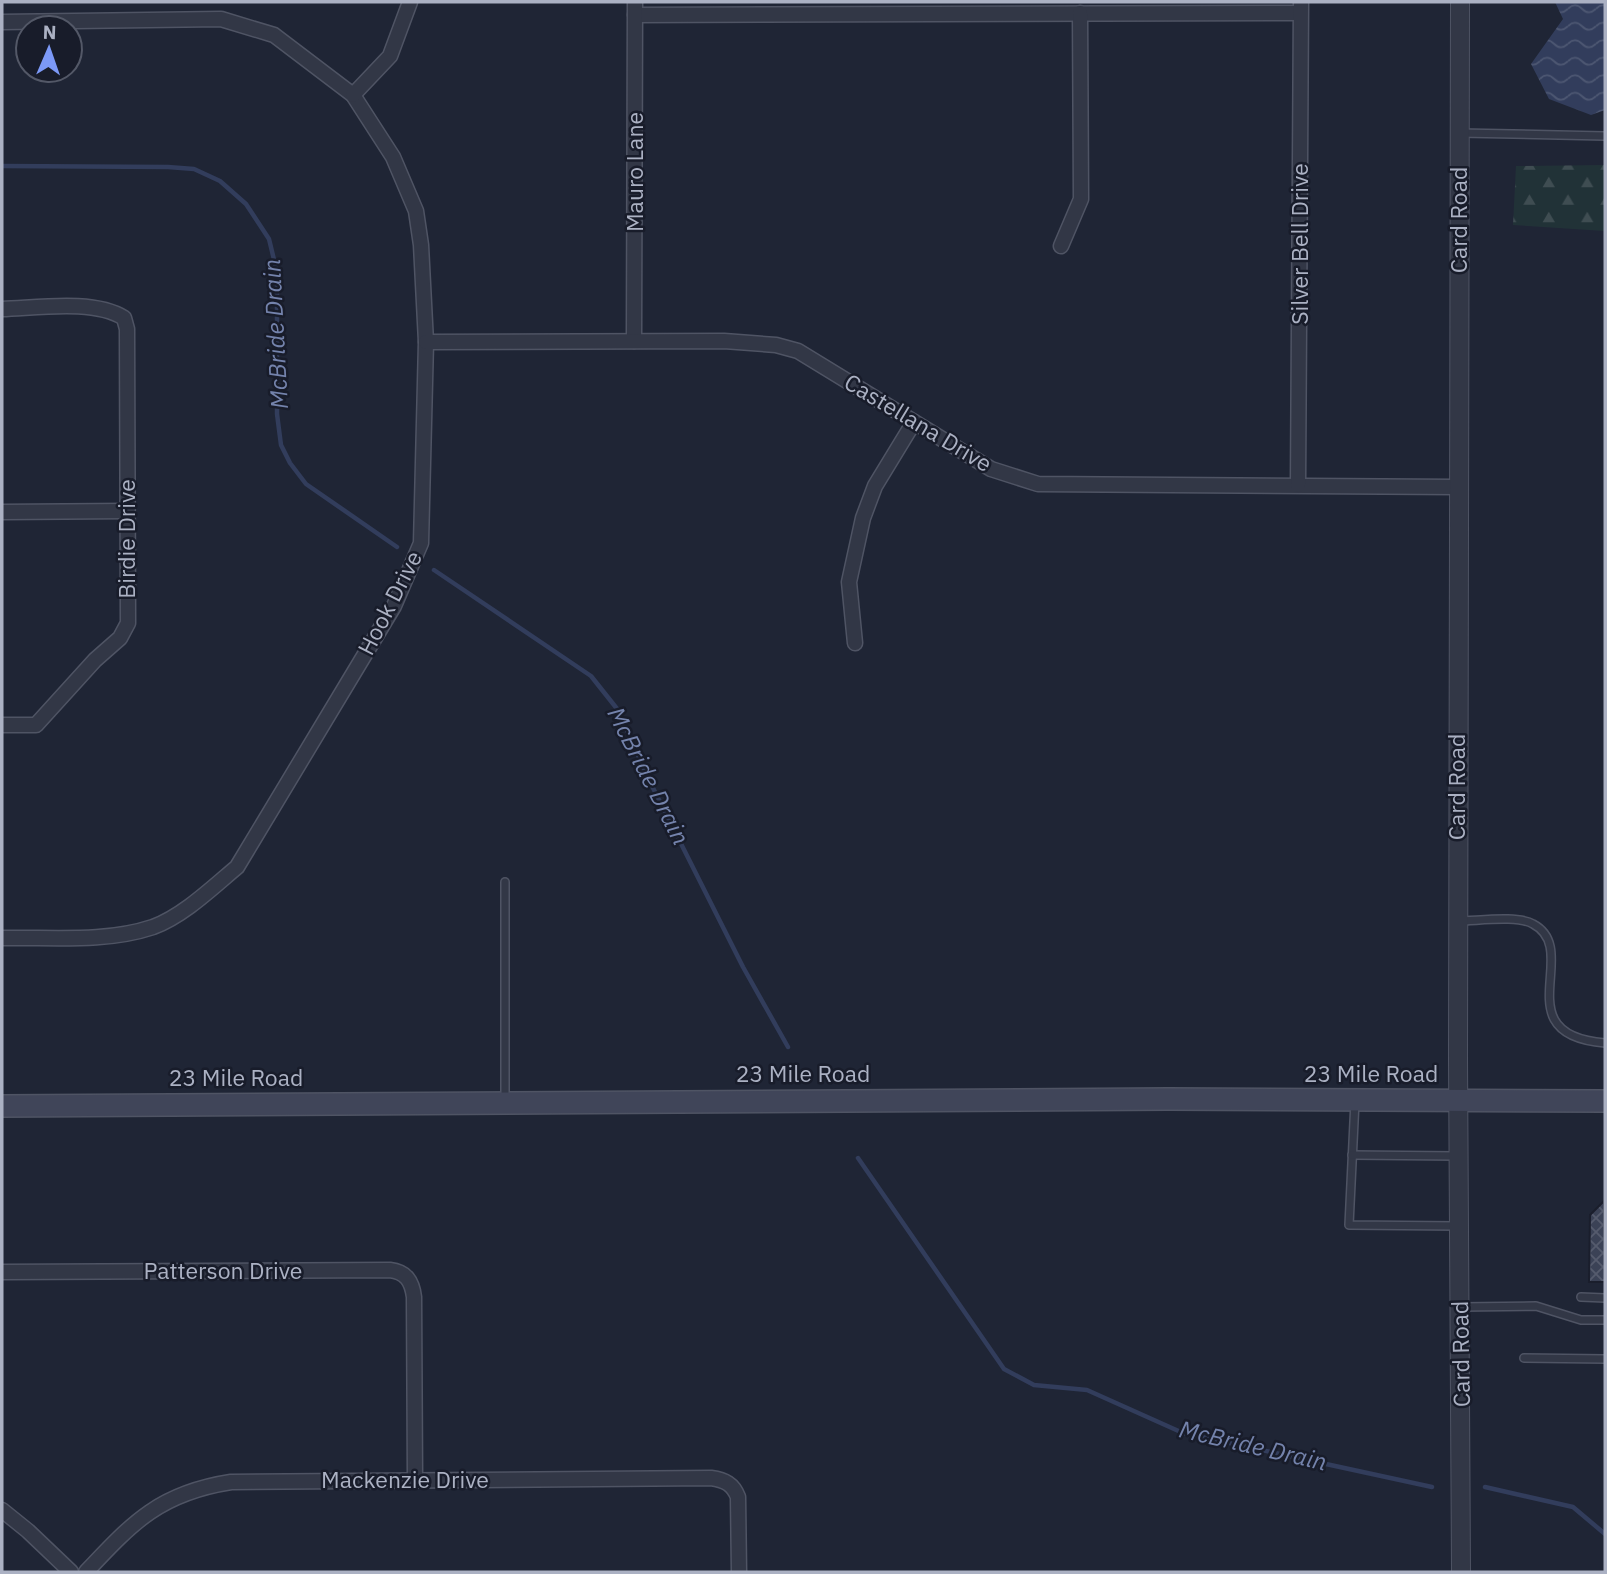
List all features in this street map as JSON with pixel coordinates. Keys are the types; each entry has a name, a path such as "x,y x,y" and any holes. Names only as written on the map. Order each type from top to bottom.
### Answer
{"main road":[{"name":"23 Mile Road","path":"2,1105 1154,1099 1605,1101"}],"street":[{"path":"353,95 390,57 410,2"},
{"name":"Card Road","path":"1460,2 1457,487 1461,1572"},
{"path":"635,8 1080,13 1301,7"},
{"name":"Silver Bell Drive","path":"1298,485 1301,7"},
{"name":"Mauro Lane","path":"634,341 635,8"},
{"path":"1061,246 1081,198 1080,13"},
{"name":"Hook Drive","path":"2,22 221,19 274,35 353,95 393,157 416,211 421,245 426,342 421,543 394,606 237,867 198,900 155,926 113,937 2,938"},
{"name":"Birdie Drive","path":"2,309 90,307 112,310 124,318 127,329 128,623 120,638 95,660 36,725 2,725"},
{"name":"Castellana Drive","path":"426,342 724,341 776,345 798,351 991,469 1038,484 1457,487"},
{"path":"855,643 849,582 863,518 875,486 914,422"},
{"path":"2,512 127,511"},
{"name":"Patterson Drive","path":"2,1272 390,1270 405,1275 410,1280 414,1297 415,1480"},
{"name":"Mackenzie Drive","path":"86,1572 139,1519 156,1507 190,1490 211,1485 253,1480 711,1478 719,1479 736,1490 739,1572"},
{"path":"2,1510 29,1531 71,1572"}],"lane":[{"path":"1459,133 1605,135"},
{"path":"505,882 505,1103"},
{"path":"1458,921 1517,920 1532,923 1542,931 1549,943 1551,1011 1556,1023 1565,1033 1584,1041 1605,1043"},
{"path":"1354,1100 1349,1225 1459,1226"},
{"path":"1352,1155 1458,1156"},
{"path":"1581,1297 1605,1298"},
{"path":"1460,1307 1536,1306 1581,1320 1605,1320"},
{"path":"1524,1358 1605,1359"}],"green space":[{"path":"1605,165 1605,231 1513,225 1516,166"}],"water":[{"path":"1555,2 1605,2 1605,110 1591,115 1549,99 1531,64 1563,19"}],"building":[{"path":"1604,1201 1605,1282 1589,1282 1590,1215"}],"waterway":[{"name":"McBride Drain","path":"2,166 194,169 220,181 246,204 269,239 277,272 277,414 281,445 290,463 306,484 397,547"},
{"name":"McBride Drain","path":"434,570 591,676 618,710 649,780 743,967 788,1047"},
{"name":"McBride Drain","path":"858,1158 1004,1369 1034,1385 1087,1390 1183,1433 1432,1487"},
{"name":"McBride Drain","path":"1485,1487 1573,1507 1605,1534"}]}
